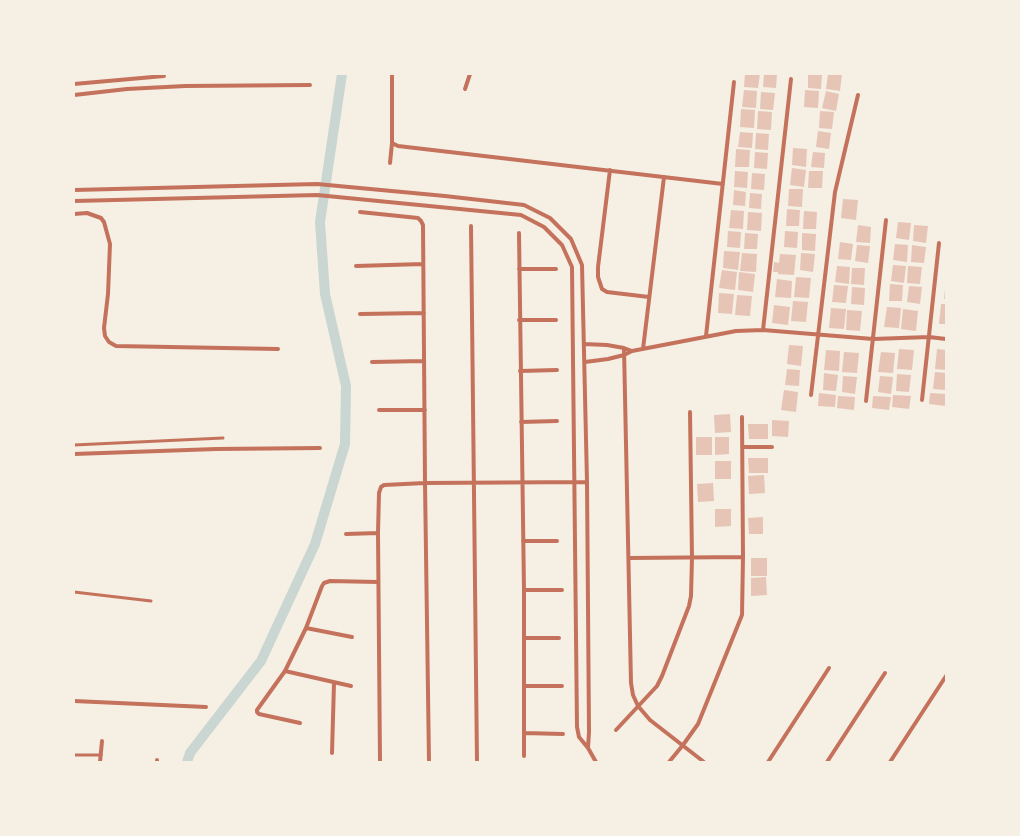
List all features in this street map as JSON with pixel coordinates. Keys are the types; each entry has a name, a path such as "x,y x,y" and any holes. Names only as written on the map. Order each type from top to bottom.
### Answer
{"street":[{"path":"390,163 392,143 392,74"},
{"path":"465,89 470,74"},
{"path":"74,84 164,76"},
{"path":"763,330 791,79"},
{"path":"706,336 734,82"},
{"path":"74,94 185,86 310,85"},
{"path":"812,395 834,192 858,95"},
{"path":"392,143 398,146 723,184"},
{"path":"610,170 598,277 602,289 607,292 649,296"},
{"path":"643,349 664,177"},
{"path":"318,195 319,184"},
{"path":"74,190 319,184 445,196 524,205 550,218 570,239 582,265 587,482 588,748"},
{"path":"355,198 356,188"},
{"path":"156,189 156,199"},
{"path":"74,201 318,195 355,198 521,215 544,226 562,245 572,267 577,727 579,737 588,748 596,762"},
{"path":"444,207 445,196"},
{"path":"360,212 418,218 423,225 429,762"},
{"path":"74,214 87,213 101,218 104,222 110,244 108,294 104,328 105,336 109,342 116,346 278,349"},
{"path":"866,401 886,220"},
{"path":"471,226 477,762"},
{"path":"519,233 524,590 524,756"},
{"path":"922,400 940,243"},
{"path":"356,266 423,264"},
{"path":"519,269 556,269"},
{"path":"360,314 424,313"},
{"path":"520,320 556,320"},
{"path":"585,362 608,359 624,355 632,351 736,331 763,330 818,336 873,339 946,339"},
{"path":"584,344 607,345 632,351"},
{"path":"624,348 631,682 633,694 638,706 650,720 702,761"},
{"path":"574,352 584,352"},
{"path":"372,362 424,361"},
{"path":"520,371 557,370"},
{"path":"379,410 425,410"},
{"path":"616,730 656,686 662,676 689,606 691,596 692,558 690,412"},
{"path":"669,762 698,724 742,615 742,417"},
{"path":"521,422 557,421"},
{"path":"742,447 772,447"},
{"path":"74,454 216,449 320,448"},
{"path":"380,762 378,533 379,494 381,487 384,485 425,483 587,482"},
{"path":"346,534 378,533"},
{"path":"523,542 558,541"},
{"path":"629,558 743,557"},
{"path":"300,723 260,714 258,712 259,707 285,671 306,628 322,586 324,583 330,581 378,582"},
{"path":"524,590 562,590"},
{"path":"306,628 352,637"},
{"path":"524,638 559,638"},
{"path":"768,762 829,668"},
{"path":"285,671 351,686"},
{"path":"827,762 885,673"},
{"path":"890,762 946,676"},
{"path":"332,753 334,683"},
{"path":"524,686 562,686"},
{"path":"74,701 206,707"},
{"path":"524,734 563,734"},
{"path":"100,762 102,741"}],"lane":[{"path":"74,445 223,438"},
{"path":"74,592 151,601"},
{"path":"74,754 101,755"}],"building":[{"path":"745,74 760,74 758,88 744,87"},
{"path":"764,74 777,74 776,88 763,87"},
{"path":"808,74 822,74 821,89 808,88"},
{"path":"828,74 842,74 840,91 826,89"},
{"path":"744,90 757,91 756,108 742,107"},
{"path":"805,90 819,91 818,108 804,107"},
{"path":"826,91 839,94 836,111 822,108"},
{"path":"761,92 775,93 773,110 760,109"},
{"path":"741,109 755,110 754,128 740,127"},
{"path":"758,111 772,112 771,130 757,129"},
{"path":"820,111 834,112 832,129 819,128"},
{"path":"818,131 831,133 829,149 816,147"},
{"path":"740,132 753,133 752,148 738,147"},
{"path":"756,133 769,134 768,150 755,149"},
{"path":"793,148 807,149 806,167 792,165"},
{"path":"736,149 750,150 749,167 735,167"},
{"path":"755,152 768,153 767,169 754,168"},
{"path":"813,152 825,153 824,168 811,167"},
{"path":"792,168 806,170 804,187 790,185"},
{"path":"735,171 748,172 747,188 734,187"},
{"path":"809,171 823,171 822,188 808,188"},
{"path":"752,173 765,174 764,190 751,189"},
{"path":"789,189 803,189 802,207 788,206"},
{"path":"734,190 746,192 745,206 733,205"},
{"path":"750,193 762,194 761,209 749,208"},
{"path":"843,199 858,200 856,220 841,218"},
{"path":"787,209 800,210 799,226 786,226"},
{"path":"731,210 744,211 743,229 729,228"},
{"path":"804,211 817,212 816,229 803,229"},
{"path":"748,212 762,213 761,231 747,230"},
{"path":"898,222 911,223 909,240 896,238"},
{"path":"858,225 871,227 870,243 856,242"},
{"path":"914,225 928,226 926,243 913,241"},
{"path":"728,231 741,232 740,248 727,247"},
{"path":"785,231 798,232 797,248 784,247"},
{"path":"745,233 758,234 757,249 744,249"},
{"path":"802,233 816,234 815,251 802,250"},
{"path":"840,242 853,244 851,260 838,259"},
{"path":"895,244 908,245 907,262 893,260"},
{"path":"857,245 870,246 868,263 855,261"},
{"path":"912,245 926,247 924,263 911,262"},
{"path":"724,251 740,252 738,270 723,268"},
{"path":"742,253 757,254 756,272 740,271"},
{"path":"801,253 815,254 813,272 800,270"},
{"path":"780,254 796,255 794,275 778,274 778,272 773,272 774,262 779,263"},
{"path":"893,265 906,266 904,283 891,281"},
{"path":"837,266 850,267 849,284 835,282"},
{"path":"908,266 922,267 920,284 907,283"},
{"path":"852,268 865,268 864,285 851,284"},
{"path":"722,270 737,272 735,290 719,288"},
{"path":"739,272 755,274 753,292 738,290"},
{"path":"796,277 811,278 809,298 794,297"},
{"path":"777,279 792,281 791,298 775,297"},
{"path":"890,284 903,285 902,301 889,301"},
{"path":"834,285 848,286 846,303 832,302"},
{"path":"909,286 922,287 920,304 907,302"},
{"path":"852,287 865,288 864,305 851,304"},
{"path":"945,289 946,299 944,299"},
{"path":"719,293 734,294 732,314 718,313"},
{"path":"737,295 752,296 750,316 735,315"},
{"path":"793,301 808,302 806,322 791,321"},
{"path":"941,304 946,304 946,324 939,324"},
{"path":"774,305 790,307 788,325 772,323"},
{"path":"887,307 901,308 899,328 884,327"},
{"path":"831,308 846,309 844,329 829,328"},
{"path":"903,309 918,311 916,331 901,329"},
{"path":"847,310 862,311 860,331 846,330"},
{"path":"789,345 803,346 801,366 787,364"},
{"path":"899,349 914,350 912,370 897,369"},
{"path":"937,349 946,350 946,370 935,369"},
{"path":"826,350 840,351 839,371 824,370"},
{"path":"844,352 859,353 857,373 842,372"},
{"path":"881,352 895,353 893,373 878,372"},
{"path":"787,369 800,370 799,386 785,385"},
{"path":"935,372 946,373 946,390 933,389"},
{"path":"824,373 838,375 836,391 823,390"},
{"path":"897,374 911,375 909,392 896,391"},
{"path":"843,376 857,377 855,394 842,392"},
{"path":"880,376 893,377 891,394 878,392"},
{"path":"784,390 798,392 796,412 781,410"},
{"path":"819,393 836,395 835,407 818,406"},
{"path":"930,393 946,394 946,406 929,404"},
{"path":"893,395 911,396 909,409 892,407"},
{"path":"838,396 855,397 854,410 837,408"},
{"path":"873,396 891,397 889,410 872,408"},
{"path":"730,414 731,432 715,433 714,415"},
{"path":"772,420 789,421 788,437 772,436"},
{"path":"748,424 768,424 768,439 749,439"},
{"path":"696,437 712,437 712,455 696,455"},
{"path":"715,437 729,437 729,454 715,455"},
{"path":"748,458 768,458 768,473 749,473"},
{"path":"715,461 731,461 731,479 715,479"},
{"path":"764,475 765,493 749,494 748,476"},
{"path":"713,483 714,501 698,502 697,484"},
{"path":"715,509 731,509 731,526 715,527"},
{"path":"763,517 763,534 749,534 748,518"},
{"path":"751,558 767,558 767,576 751,576"},
{"path":"766,577 767,595 751,596 751,578"}],"waterway":[{"path":"187,762 190,753 261,661 315,544 345,444 346,386 325,294 320,222 342,74"}]}
